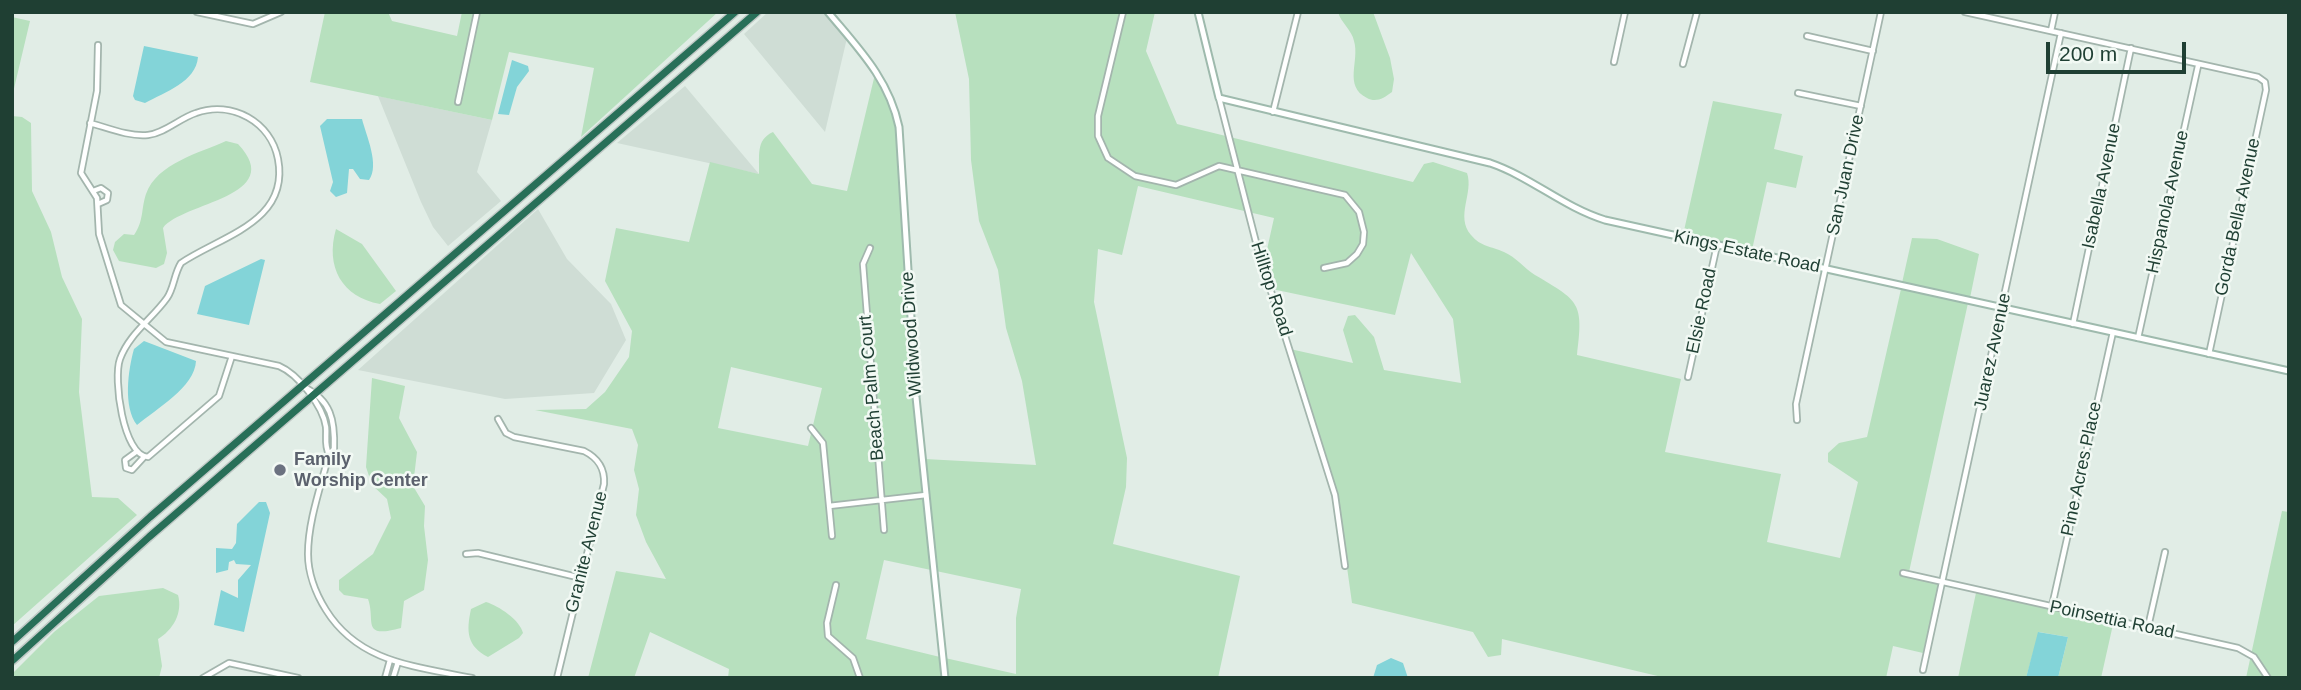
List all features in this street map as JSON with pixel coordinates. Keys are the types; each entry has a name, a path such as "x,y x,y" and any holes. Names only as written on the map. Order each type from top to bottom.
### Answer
{"highway":[{"path":"12,642 150,517 735,12"},
{"path":"12,662 314,395 757,12"}],"street":[{"path":"197,12 253,24 281,12"},
{"path":"458,102 477,12"},
{"name":"Wildwood Drive","path":"828,12 876,69 888,92 899,127 916,397 944,678"},
{"path":"1123,12 1098,116 1098,136 1108,158 1135,176 1176,185 1210,167 1237,168 1340,193 1351,199 1360,212 1364,232 1363,244 1347,263 1324,268"},
{"name":"Hilltop Road","path":"1198,12 1258,250 1335,495 1345,566"},
{"path":"1273,113 1298,12"},
{"path":"1614,62 1625,12"},
{"path":"1683,64 1697,12"},
{"name":"San Juan Drive","path":"1797,420 1796,404 1881,12"},
{"path":"1965,12 2131,48 2198,66"},
{"path":"2051,31 2056,12"},
{"name":"Juarez Avenue","path":"1923,670 2061,33"},
{"path":"1807,36 1873,51"},
{"path":"98,46 97,91 81,173 98,204 99,234 121,305 166,342 285,368 330,408 334,449 329,454 309,537 311,575 319,599 336,625 360,647 390,660 472,678"},
{"name":"Isabella Avenue","path":"2073,324 2131,48"},
{"name":"Gorda Bella Avenue","path":"2198,66 2258,77 2267,87 2209,354"},
{"name":"Hispanola Avenue","path":"2138,338 2198,66"},
{"path":"1798,93 1861,106"},
{"name":"Kings Estate Road","path":"1219,98 1490,163 1510,170 1560,201 1593,217 2289,371"},
{"path":"90,123 150,135 204,110 233,110 258,125 269,137 279,162 277,185 264,215 250,226 181,263 167,298 127,344 117,370 125,430 136,452 144,457"},
{"path":"93,191 104,188 108,193 107,200 98,204"},
{"path":"488,225 497,237"},
{"name":"Elsie Road","path":"1688,377 1717,245"},
{"name":"Beach Palm Court","path":"870,248 863,264 884,530"},
{"name":"Pine Acres Place","path":"2052,606 2113,332"},
{"path":"136,452 125,460 126,468 132,470 144,457 219,396 232,356"},
{"path":"314,395 326,424 325,447 329,454"},
{"name":"Granite Avenue","path":"498,419 506,433 514,437 584,451 600,463 604,484 556,676"},
{"path":"811,428 823,443 832,536"},
{"path":"829,506 926,495"},
{"path":"2148,627 2165,552"},
{"path":"466,554 478,553 581,578"},
{"name":"Poinsettia Road","path":"1903,573 2238,648 2254,657 2269,678"},
{"path":"836,585 827,623 828,636 853,658 860,678"},
{"path":"385,678 390,660"},
{"path":"393,678 398,662"},
{"path":"203,678 229,663 298,678"}],"shaded area":[{"path":"768,12 824,12 847,38 825,132 744,34"},
{"path":"685,86 759,174 617,143"},
{"path":"378,96 492,120 477,172 501,201 448,246 433,227 421,202"},
{"path":"538,209 567,259 611,304 626,340 594,393 505,399 358,370"}],"green space":[{"path":"325,12 388,12 392,21 457,36 462,12 718,12 581,137 594,68 509,52 492,120 310,82"},
{"path":"955,12 1155,12 1146,51 1177,124 1413,182 1424,164 1433,162 1467,173 1469,181 1465,220 1471,235 1486,246 1508,254 1569,298 1575,305 1580,324 1577,355 1681,379 1665,452 1781,474 1767,542 1840,558 1858,482 1828,462 1828,453 1839,443 1867,437 1901,289 1968,303 1909,572 1940,580 1923,653 1893,646 1886,678 1666,678 1502,639 1501,655 1488,657 1473,632 1352,603 1338,503 1290,349 1353,363 1343,330 1348,316 1355,315 1374,337 1384,370 1461,383 1453,319 1411,253 1395,315 1272,289 1264,263 1274,218 1138,186 1122,255 1098,249 1094,302 1127,458 1126,487 1113,544 1240,576 1218,678 947,678 945,658 1016,674 1016,618 1021,589 936,571 925,459 1036,465 1022,381 1006,328 998,270 979,221 971,160 969,79"},
{"path":"1338,12 1373,12 1390,58 1394,79 1392,92 1383,98 1367,98 1356,87 1354,41"},
{"path":"12,17 30,21 12,97"},
{"path":"875,74 891,107 898,142 914,398 931,570 884,560 866,639 940,657 942,678 728,678 729,669 650,632 634,678 588,678 616,571 666,579 646,542 636,515 639,489 634,470 638,445 632,429 535,410 586,409 605,392 629,357 632,331 605,281 616,228 689,242 710,162 759,174 761,144 767,135 773,132 812,184 847,191","holes":["731,367 822,388 808,446 718,428"]},
{"path":"1713,101 1782,114 1774,149 1803,156 1796,188 1767,182 1752,250 1683,235"},
{"path":"12,116 22,117 31,123 32,191 51,232 62,277 82,319 79,392 92,497 118,498 137,515 12,626"},
{"path":"226,141 238,144 250,162 250,176 241,187 174,219 163,228 167,253 164,264 156,268 119,261 113,250 115,242 124,234 134,235 141,220 146,194 159,174 180,160"},
{"path":"336,229 362,244 396,291 380,304 356,295 340,278 333,256"},
{"path":"1912,238 1937,239 1979,254 1970,298 1902,283"},
{"path":"372,378 405,386 399,418 417,452 413,486 425,506 424,526 428,560 424,590 404,601 401,628 388,631 380,631 372,626 368,599 344,595 339,590 339,580 373,554 391,518 387,499 372,485 366,467"},
{"path":"2282,511 2289,512 2289,678 2246,678"},
{"path":"163,588 178,595 179,608 172,626 158,639 162,666 159,678 12,678 12,674 54,632 99,596"},
{"path":"1977,588 2114,620 2101,678 2058,678 2068,637 2039,632 2026,678 1958,678"},
{"path":"486,602 508,614 518,623 523,633 488,657 472,643 469,631 471,609"}],"water":[{"path":"144,46 198,57 196,66 186,80 145,103 135,100 133,96"},
{"path":"512,60 528,66 529,71 517,87 509,115 498,114"},
{"path":"327,119 362,119 373,158 369,180 360,179 353,169 349,169 347,193 336,197 330,191 333,182 320,126"},
{"path":"261,259 265,260 249,325 197,314 205,286"},
{"path":"144,341 196,361 194,371 182,388 137,425 128,399 129,378 134,349"},
{"path":"259,502 266,502 270,513 244,632 214,625 221,590 238,598 238,580 251,565 236,564 234,560 229,562 228,570 216,573 216,548 232,549 236,543 237,524"},
{"path":"2038,632 2068,637 2058,678 2026,678"},
{"path":"1391,658 1403,663 1408,678 1373,678 1377,665"}],"place":[{"name":"Family Worship Center","path":"280,470"}]}
